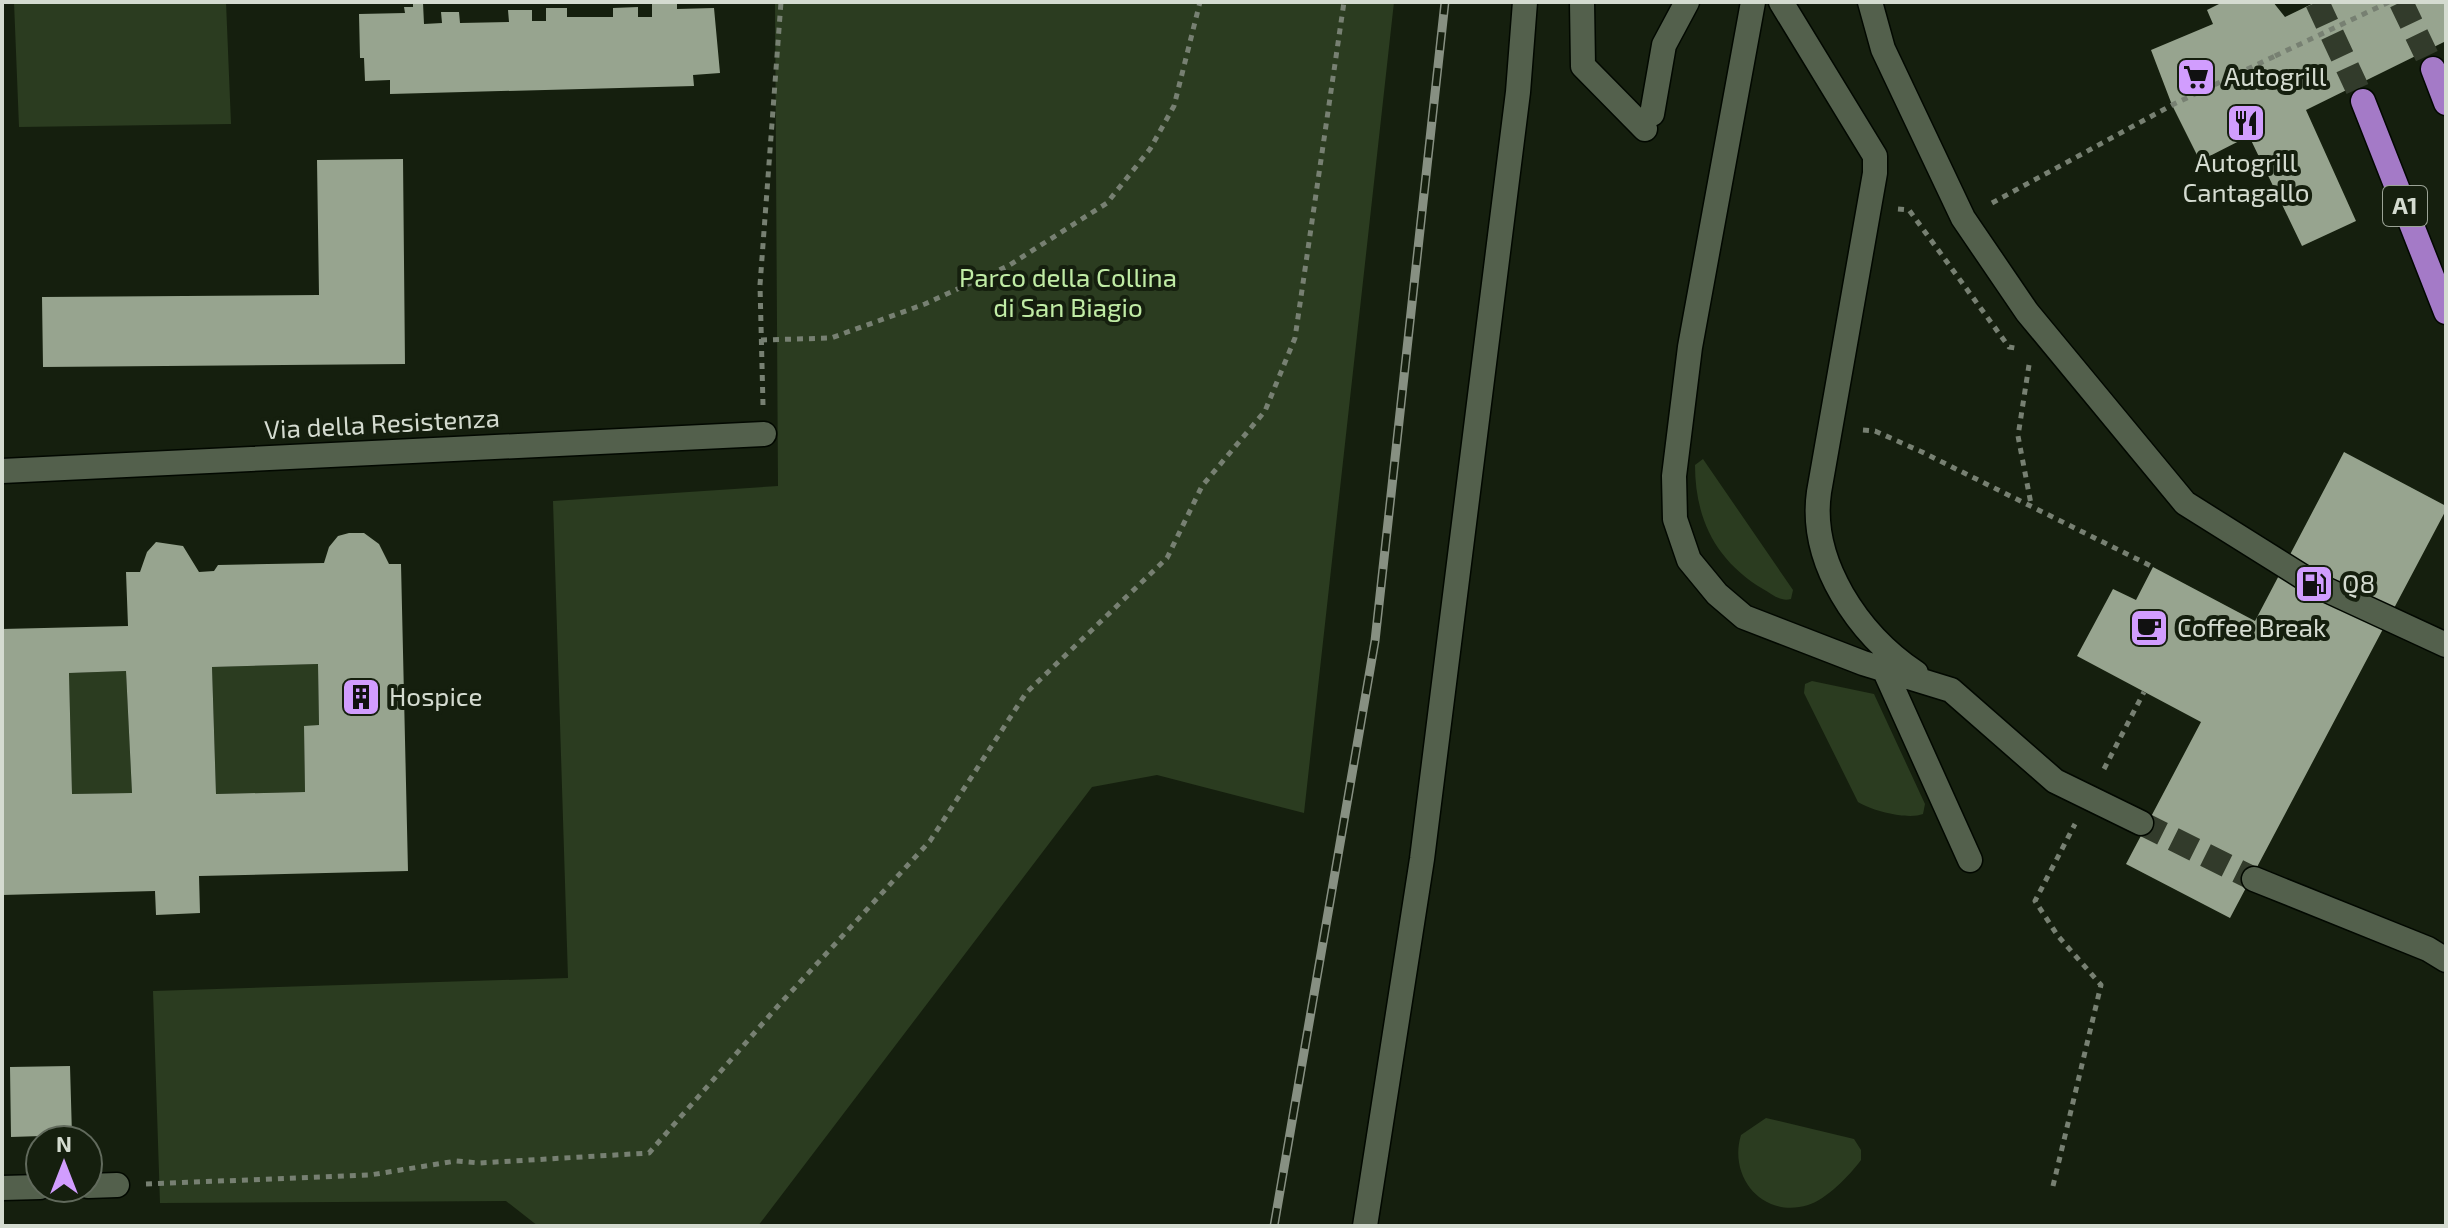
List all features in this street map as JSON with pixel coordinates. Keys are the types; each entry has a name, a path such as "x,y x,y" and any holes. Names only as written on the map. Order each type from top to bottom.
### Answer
{"highway":[{"path":"2433,69 2446,103"},
{"name":"A1","path":"2363,101 2446,312"}],"street":[{"path":"1365,1226 1422,859 1518,92 1525,2"},
{"path":"1582,2 1583,66 1648,122 1664,45 1687,2"},
{"path":"1753,2 1690,347 1674,476 1675,519 1689,560 1717,594 1744,617 1884,669 1951,690 2055,781 2141,823"},
{"path":"1781,2 1875,156 1815,519 1820,547 1851,608 1894,656 1932,684"},
{"path":"1870,2 1883,49 1963,218 2027,312 2185,503 2314,584 2446,645"},
{"name":"Via della Resistenza","path":"2,471 710,424 764,434"},
{"path":"1884,669 1970,860"},
{"path":"2254,879 2428,949 2446,960"},
{"path":"104,1185 117,1185"},
{"path":"2,1188 24,1187"}],"path":[{"path":"764,434 760,285 781,2"},
{"path":"761,340 831,338 925,304 1008,266 1107,203 1150,149 1174,106 1200,2"},
{"path":"117,1185 370,1175 456,1161 479,1163 649,1153 778,1006 930,841 1026,693 1167,558 1202,486 1265,411 1295,338 1344,2"},
{"path":"1929,238 2172,105 2389,2"},
{"path":"1869,205 1909,210 2009,347 2020,349"},
{"path":"2031,352 2018,436 2031,504"},
{"path":"1830,426 1875,431 2031,504 2153,567"},
{"path":"2053,1186 2101,985 2058,936 2035,901 2144,692"}],"green space":[{"path":"14,2 226,2 231,124 19,127"},
{"name":"Parco della Collina di San Biagio","path":"775,2 1394,2 1304,813 1157,775 1092,787 758,1226 538,1226 506,1201 160,1203 153,991 568,978 553,501 778,486"},
{"path":"1703,459 1793,590 1791,599 1776,597 1747,578 1711,537 1696,485 1695,465"},
{"path":"318,664 319,725 304,727 305,792 216,794 212,667"},
{"path":"126,671 132,793 72,794 69,673"},
{"path":"1812,681 1874,694 1925,804 1923,814 1890,814 1858,802 1804,693 1805,684"},
{"path":"1766,1118 1854,1139 1861,1150 1861,1160 1837,1186 1815,1202 1792,1208 1777,1206 1753,1191 1740,1166 1738,1151 1741,1135"}],"building":[{"name":"Autogrill Cantagallo","path":"2223,2 2273,2 2285,17 2316,2 2446,2 2446,41 2306,110 2356,221 2302,246 2249,136 2200,161 2172,105 2151,50 2213,24 2207,10"},
{"path":"413,3 423,3 424,24 442,23 441,12 459,12 460,23 509,22 508,10 532,10 532,21 546,21 546,8 567,8 567,17 613,17 613,8 638,7 638,17 652,17 652,4 677,4 677,9 714,8 720,73 693,75 694,86 390,94 390,80 365,81 364,58 360,58 359,14 405,13 404,7 413,7"},
{"path":"403,159 405,364 43,367 42,297 319,295 317,160"},
{"path":"2344,452 2446,506 2446,510 2230,918 2126,864 2201,722 2077,656 2113,589 2136,600 2153,567 2255,621"},
{"path":"364,533 379,544 389,564 401,564 408,871 199,876 200,913 156,915 155,891 2,895 2,629 128,626 126,572 140,572 147,552 156,542 183,546 199,572 214,571 218,565 324,563 329,547 338,536","holes":["318,664 319,725 304,726 305,792 216,794 212,667","126,671 132,793 72,794 69,673"]},
{"path":"70,1066 72,1124 24,1124 24,1137 11,1137 10,1067"}],"tunnel":[{"path":"2317,2 2363,101"},
{"path":"2401,2 2433,69"},
{"path":"2141,823 2254,879"}],"railway":[{"path":"1274,1226 1375,641 1445,2"}],"place":[{"name":"Autogrill","path":"2196,77"},
{"name":"Autogrill Cantagallo","path":"2246,123"},
{"name":"Q8","path":"2314,584"},
{"name":"Coffee Break","path":"2149,628"},
{"name":"Hospice","path":"361,697"}]}
